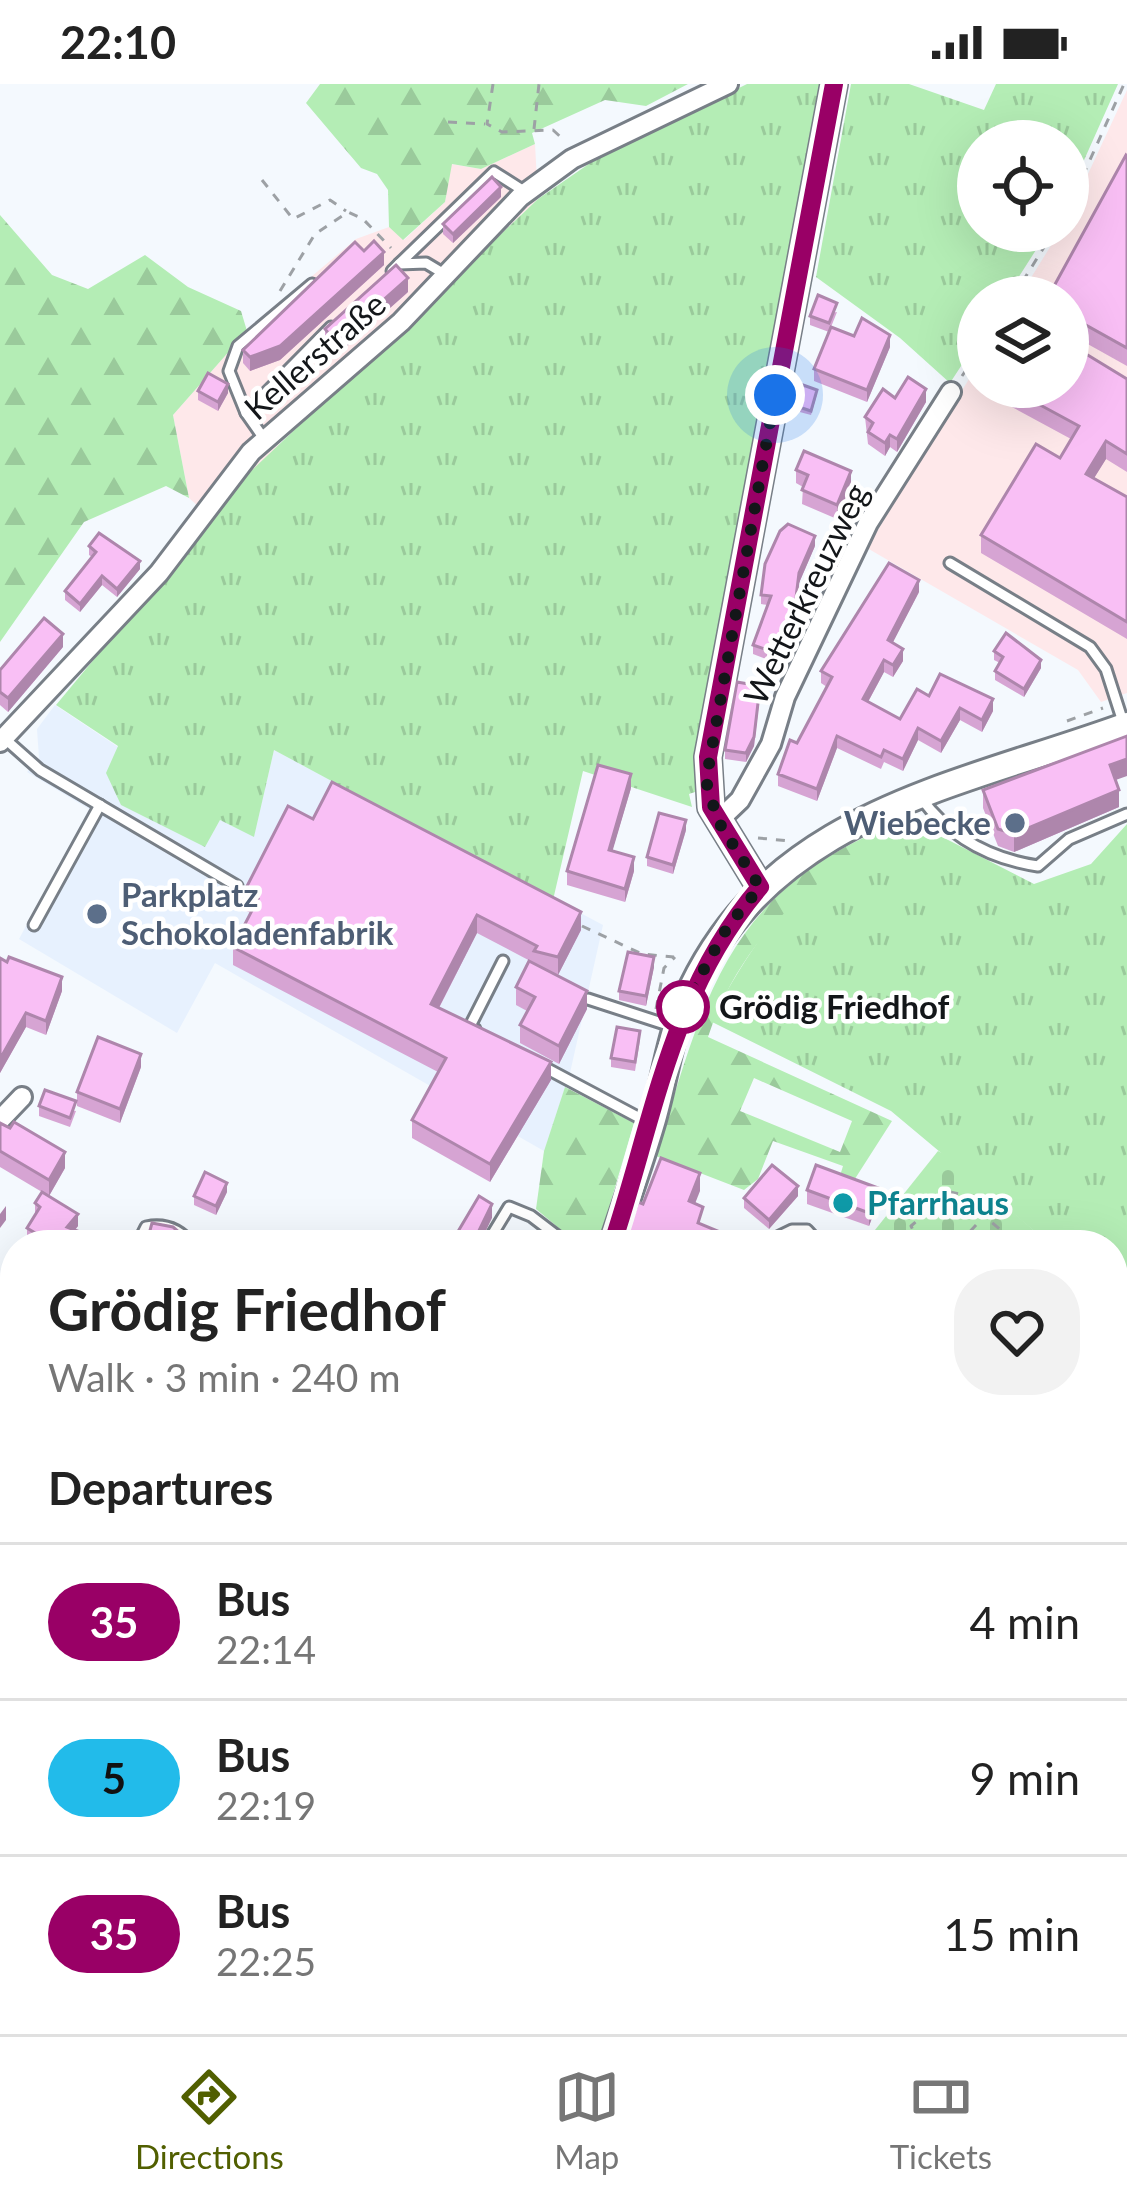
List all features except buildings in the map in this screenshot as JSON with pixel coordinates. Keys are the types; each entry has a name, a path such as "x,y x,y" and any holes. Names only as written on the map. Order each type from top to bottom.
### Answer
{"street":[{"name":"Kellerstraße","path":"2,740 159,573 266,440 401,322 526,193 572,159 728,84"},
{"path":"760,887 718,821 707,794 708,757 834,84"},
{"name":"Wetterkreuzweg","path":"718,821 740,800 771,744 785,697 868,524 951,392"},
{"path":"617,1230 677,1028 702,969 760,887 811,846 921,798 1126,725"},
{"path":"0,1120 22,1097"}],"lane":[{"path":"384,278 494,172 526,193"},
{"path":"399,264 426,263 446,275"},
{"path":"266,440 246,413 229,371 238,346 274,321 319,278"},
{"path":"246,413 337,321"},
{"path":"950,563 1090,647 1106,669 1126,725"},
{"path":"2,740 40,770 236,886"},
{"path":"921,798 941,825 1000,860 1038,866 1069,838 1127,814"},
{"path":"34,925 100,805"},
{"path":"488,1036 470,1026 503,962"},
{"path":"588,999 625,1015 677,1028"},
{"path":"525,1057 652,1124"},
{"path":"495,1230 509,1208 549,1230"},
{"path":"144,1230 159,1225 174,1230"}],"path":[{"path":"487,124 493,84"},
{"path":"534,131 539,84"},
{"path":"1089,162 1124,84"},
{"path":"448,122 487,124 502,132 553,130 572,159"},
{"path":"262,180 292,219 330,200 363,219 399,264"},
{"path":"274,321 272,304 315,234 348,212"},
{"path":"951,392 957,383"},
{"path":"568,917 642,954 675,957"},
{"path":"912,1230 911,1226 950,1192 1000,1230"},
{"path":"972,1230 985,1216"}],"shaded area":[{"path":"1127,90 1127,693 1101,702 1078,670 867,548 957,399 957,408 1089,408 1089,276 1032,276 1047,252 1089,252 1089,172"},
{"path":"535,144 538,199 294,427 212,519 189,498 173,415 247,331 356,239 389,227 404,240 445,202 451,164 481,169"},
{"path":"55,705 118,747 205,846 220,820 254,836 274,750 603,925 570,1073 544,1151 215,963 177,1033 19,939 89,809 27,772 39,758 37,729"}],"green space":[{"path":"320,84 688,84 646,106 605,100 532,133 535,144 481,169 452,164 445,202 403,240 389,227 388,190 377,174 361,168 306,103"},
{"path":"747,84 824,84 695,792 689,794 692,807 583,771 553,900 274,750 254,837 220,820 205,847 121,805 106,773 118,746 56,705 248,474 538,199 596,159"},
{"path":"851,84 909,84 984,110 996,84 1118,84 1089,149 1089,120 957,120 957,252 1035,252 1019,276 957,276 957,372 950,383 900,338 816,277"},
{"path":"0,215 52,275 88,289 145,255 188,287 241,311 247,331 173,415 189,498 166,486 84,522 0,642"},
{"path":"913,817 923,826 852,860 791,906 742,965 708,1037 892,1121 851,1185 839,1179 843,1166 773,1141 758,1179 744,1190 656,1156 692,1041 735,948 765,909 803,874 852,844","holes":["754,1078 852,1121 840,1152 740,1111"]},
{"path":"915,823 1034,884 1091,864 1127,824 1127,1230 1033,1230 891,1111 710,1021 751,952 792,901 816,879"},
{"path":"565,1087 634,1123 602,1230 561,1230 536,1209 544,1151"},
{"path":"938,1151 1034,1230 875,1230"}],"bus line":[{"name":"35","path":"617,1230 685,1004 728,926 760,887 711,807 708,757 834,84"}],"place":[{"name":"Wiebecke","path":"1015,823"},
{"name":"Parkplatz Schokoladenfabrik","path":"97,914"},
{"name":"Grödig Friedhof","path":"683,1007"},
{"name":"Pfarrhaus","path":"843,1203"}],"route":[{"path":"683,1007 728,926 760,887 718,821 706,781 775,395"}]}
